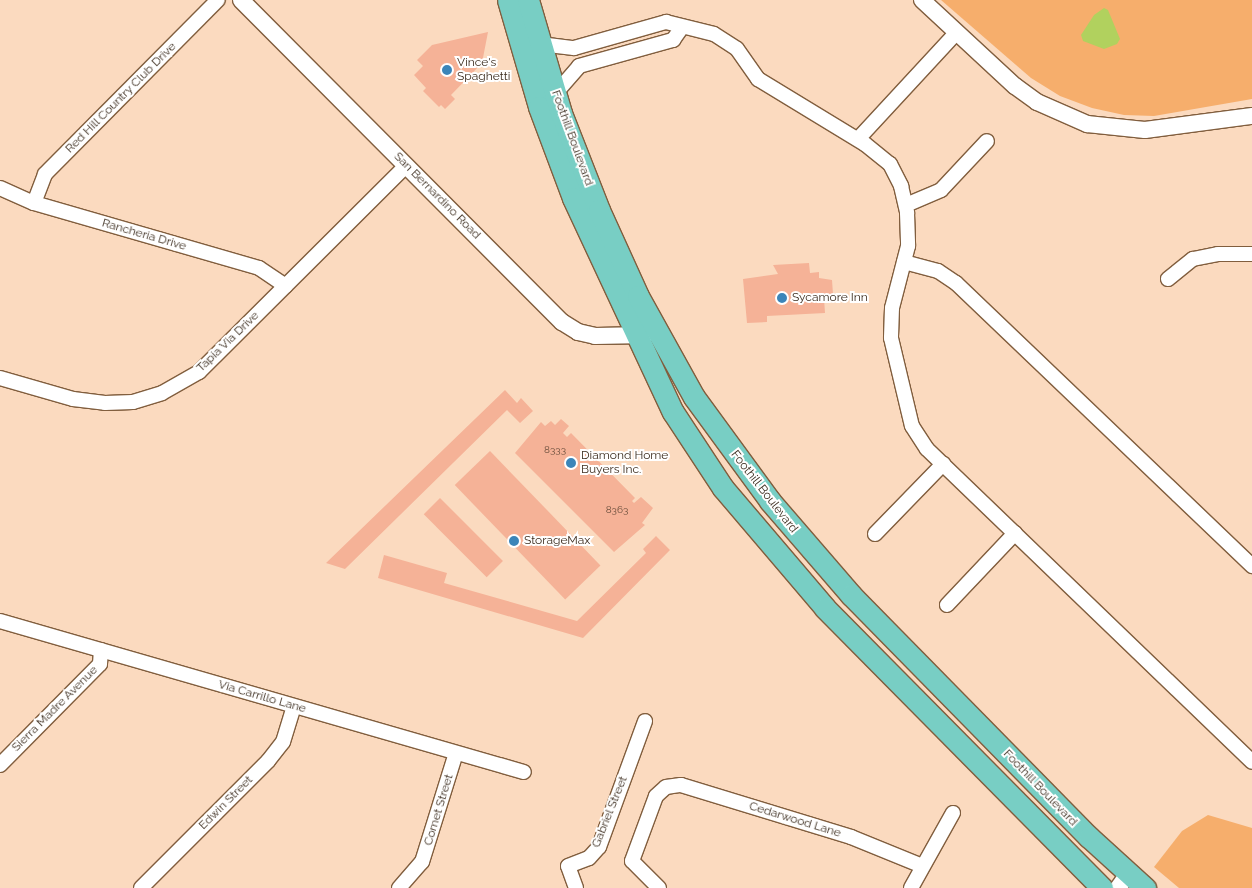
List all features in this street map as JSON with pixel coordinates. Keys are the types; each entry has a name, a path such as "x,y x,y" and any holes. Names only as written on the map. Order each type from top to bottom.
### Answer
{"main road":[{"name":"Foothill Boulevard","path":"508,0 536,98 570,189 635,336 673,412 723,488 772,550 825,608 1102,888"},
{"name":"Foothill Boulevard","path":"528,0 555,94 600,210 658,334 694,397 801,539 851,595 1123,881 1145,888"}],"street":[{"name":"Red Hill Country Club Drive","path":"34,203 45,174 218,0"},
{"name":"San Bernardino Road","path":"240,0 562,322 578,332 595,336 658,334"},
{"path":"922,0 956,33 1037,102 1088,124 1145,130 1252,116"},
{"path":"540,44 574,48 666,22 722,39 737,49 758,79 858,139 890,164 901,186 906,205 908,246 892,308 891,338 912,426 927,449 1252,762"},
{"path":"649,26 655,45"},
{"path":"555,94 579,66 673,40 682,27"},
{"path":"858,139 956,33"},
{"path":"574,48 579,66"},
{"path":"906,205 941,190 987,141"},
{"name":"Tapia Via Drive","path":"0,378 73,399 105,403 133,402 162,393 199,372 407,165"},
{"name":"Rancheria Drive","path":"0,188 34,203 259,268 286,286"},
{"path":"1168,279 1192,260 1218,254 1252,254"},
{"path":"904,262 938,270 956,283 1252,566"},
{"path":"875,534 943,464"},
{"path":"946,605 1015,533"},
{"name":"Via Carrillo Lane","path":"0,620 524,772"},
{"name":"Sierra Madre Avenue","path":"0,765 100,664 101,650"},
{"name":"Edwin Street","path":"141,888 268,761 283,742 294,706"},
{"name":"Gabriel Street","path":"576,888 568,866 589,858 599,847 645,721"},
{"name":"Comet Street","path":"405,886 422,862 431,841 456,753"},
{"name":"Cedarwood Lane","path":"659,888 632,860 656,796 666,787 681,785 841,834 922,866"},
{"path":"912,888 922,866 953,813"}],"shaded area":[{"path":"941,0 1252,0 1252,99 1154,116 1124,115 1092,108 1060,96 1031,78"},
{"path":"1104,8 1108,10 1120,39 1117,44 1104,49 1083,41 1081,35 1094,15"},
{"path":"1208,815 1252,828 1252,888 1179,888 1154,867 1182,831"}],"building":[{"name":"Vince's Spaghetti","path":"488,32 482,63 451,95 455,99 445,109 441,105 439,107 423,91 426,88 414,75 423,66 417,60 432,45"},
{"path":"809,263 810,273 819,272 819,278 832,280 833,294 824,298 825,313 767,316 767,322 747,323 743,279 778,274 773,265"},
{"path":"505,390 517,403 521,398 533,411 520,423 507,410 345,569 326,563"},
{"path":"561,419 569,426 563,433 567,437 571,433 635,498 632,501 634,503 641,497 653,508 642,523 645,525 614,552 515,453 541,422 545,426 551,421 555,425"},
{"path":"490,451 600,565 565,599 455,485"},
{"path":"440,498 503,561 487,577 424,514"},
{"path":"656,536 670,550 583,638 378,578 384,555 447,573 444,583 577,621 646,553 643,549"}],"place":[{"name":"Vince's Spaghetti","path":"447,70"},
{"name":"Sycamore Inn","path":"782,298"},
{"name":"Diamond Home Buyers Inc.","path":"571,463"},
{"name":"StorageMax","path":"514,541"}]}
